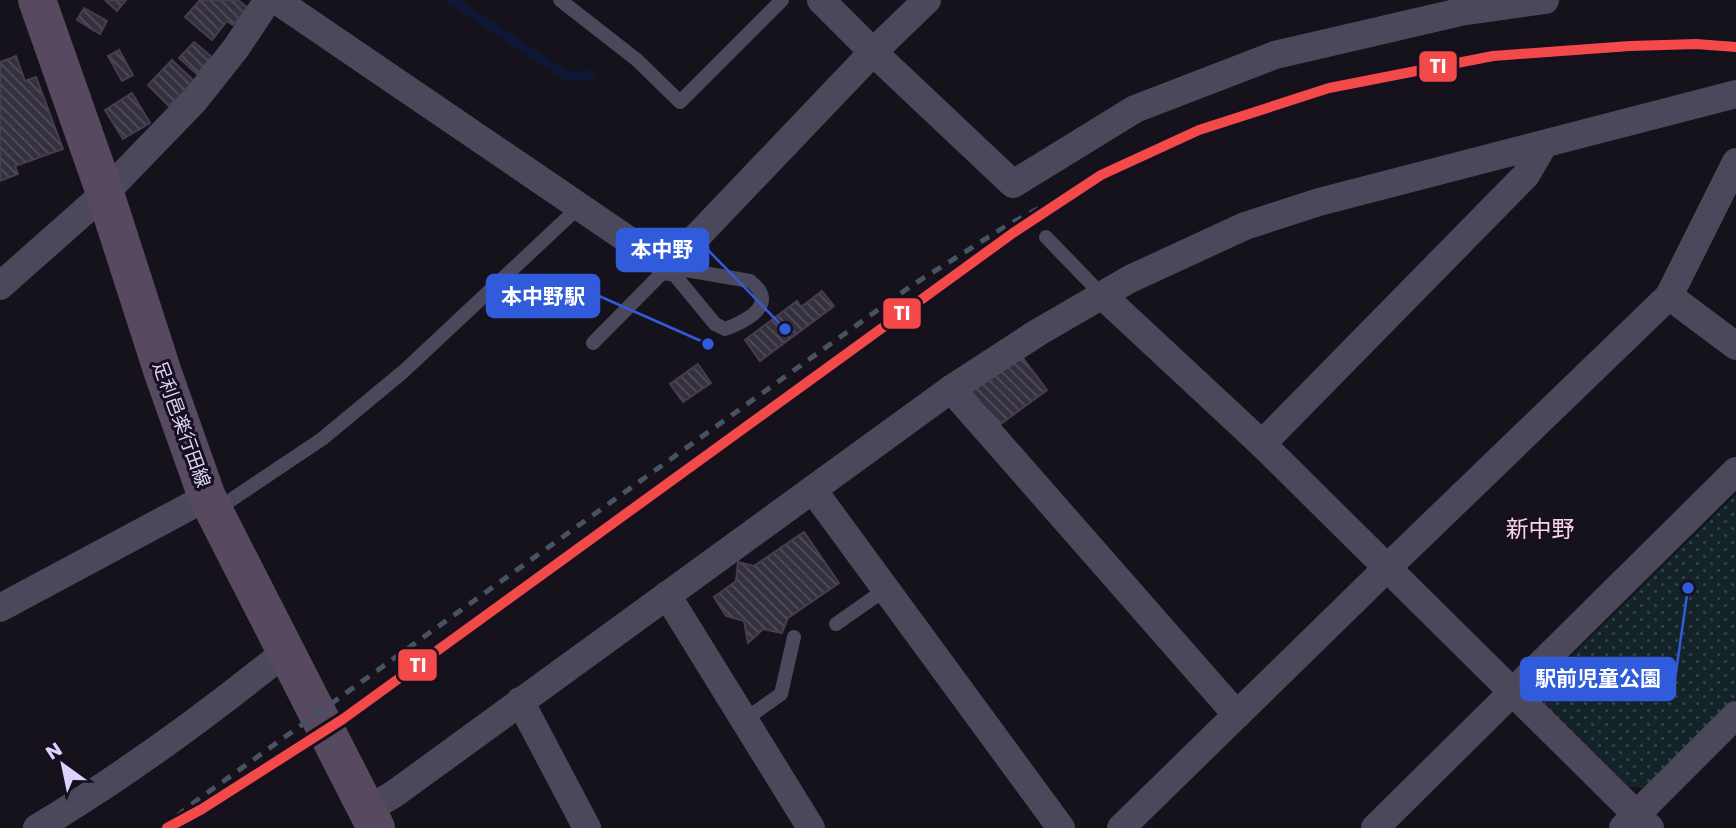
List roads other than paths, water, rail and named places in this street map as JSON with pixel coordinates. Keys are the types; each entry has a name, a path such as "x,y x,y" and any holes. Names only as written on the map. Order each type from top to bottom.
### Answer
{"main road":[{"name":"足利邑楽行田線","path":"37,0 105,193 163,373 211,504 371,819"}],"street":[{"path":"6,269 105,193 194,101 236,48 268,0"},
{"path":"276,0 668,267 873,52 927,0"},
{"path":"821,0 1013,184 1135,108 1275,55 1452,6 1545,0"},
{"path":"371,819 385,800 951,389 1037,333 1130,279 1245,226 1319,202 1736,94"},
{"path":"1262,444 1526,175 1544,144"},
{"path":"1121,828 1670,296 1736,162"},
{"path":"1103,296 1262,444 1514,693 1636,824 1736,716"},
{"path":"1670,296 1736,346"},
{"path":"951,389 1237,715"},
{"path":"1376,828 1736,471"},
{"path":"813,490 1061,828"},
{"path":"0,608 211,504"},
{"path":"667,595 811,828"},
{"path":"37,828 150,756 285,652"},
{"path":"520,701 587,828"}],"lane":[{"path":"560,0 637,60 680,102 782,0"},
{"path":"211,504 322,439 404,372 580,206"},
{"path":"1046,237 1103,296"},
{"path":"668,267 750,281 761,290 761,304 755,313 725,329 715,324 668,267"},
{"path":"593,344 668,267"},
{"path":"836,624 886,589"},
{"path":"744,720 781,694 793,637"}],"waterway":[{"path":"451,0 567,76 590,75"}],"railway":[{"path":"162,828 911,286 1006,226 1101,175"}],"place":[{"name":"本中野","path":"785,329"},
{"name":"本中野駅","path":"708,344"},
{"name":"駅前児童公園","path":"1688,588"}],"district":[{"name":"新中野","path":"1540,529"}]}
